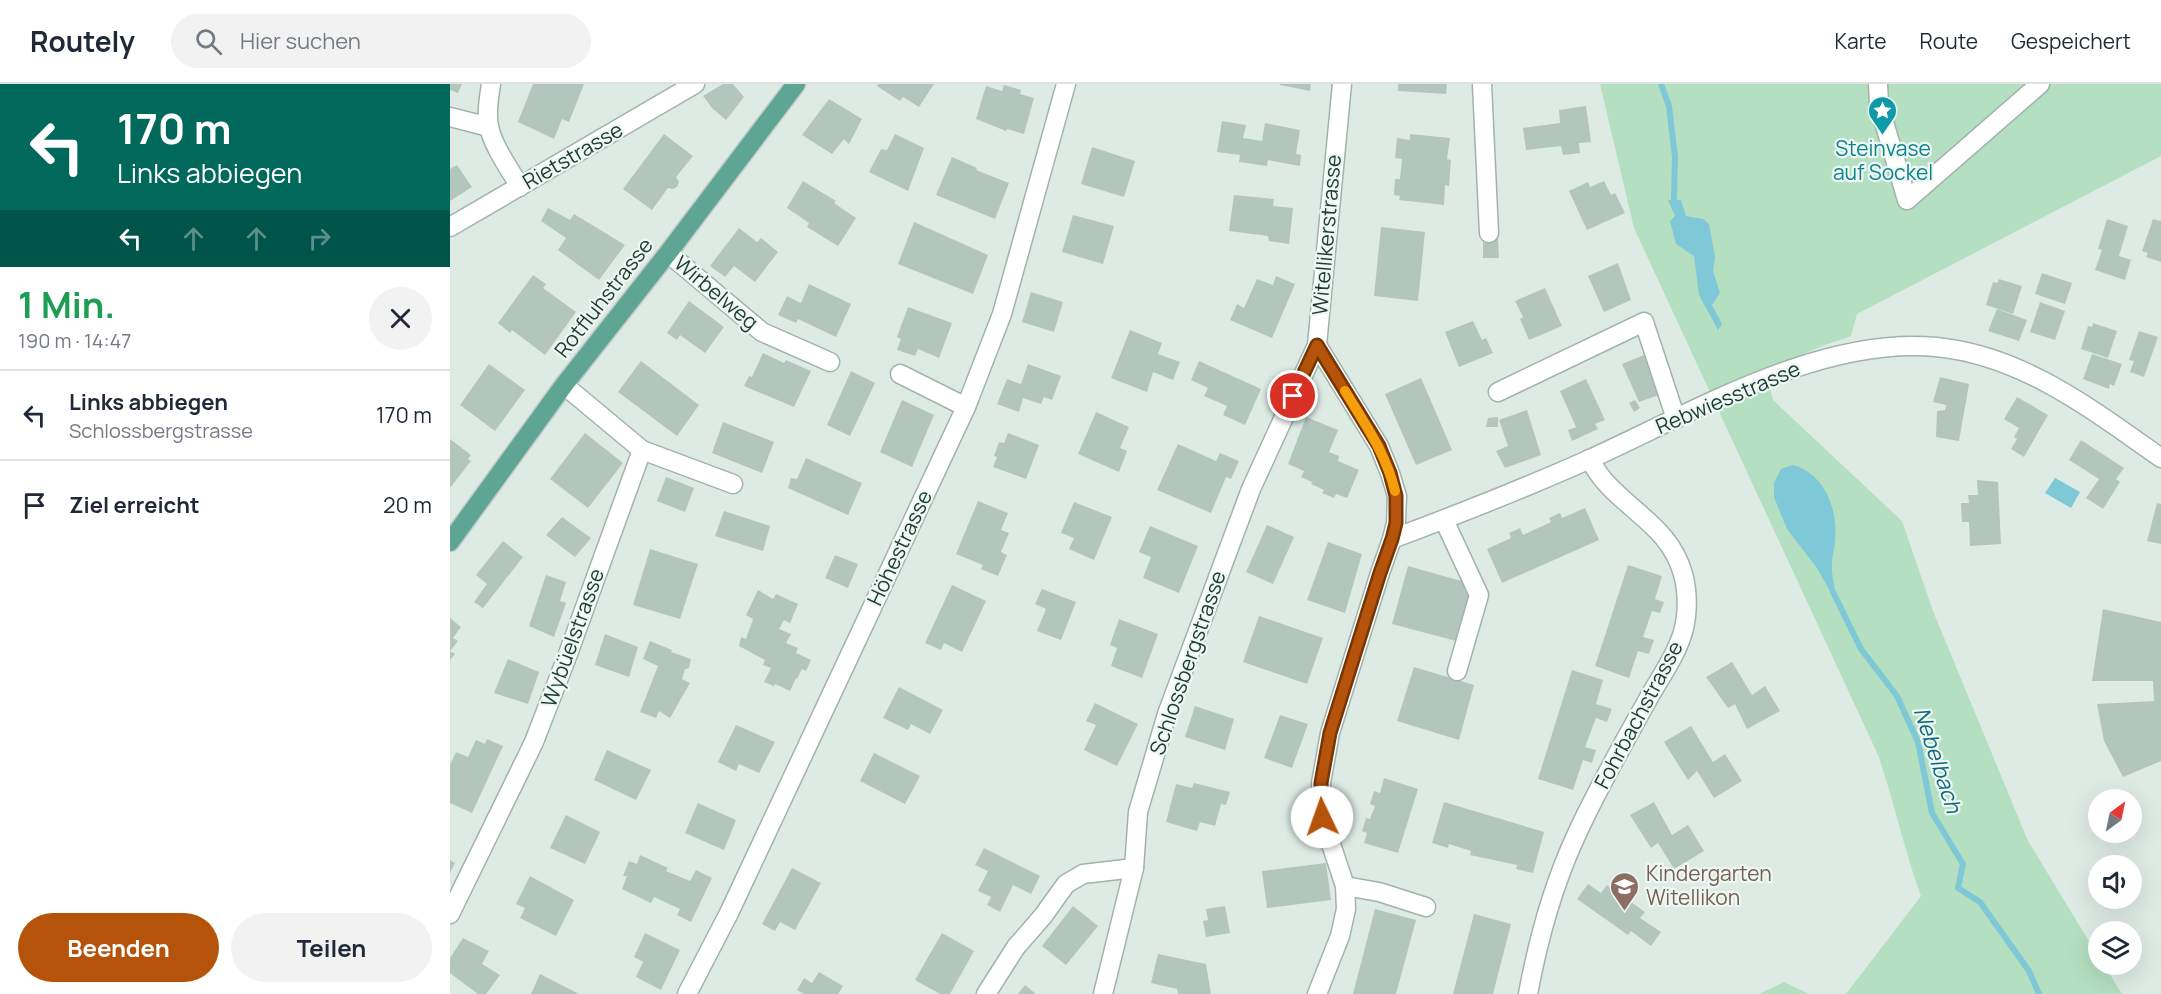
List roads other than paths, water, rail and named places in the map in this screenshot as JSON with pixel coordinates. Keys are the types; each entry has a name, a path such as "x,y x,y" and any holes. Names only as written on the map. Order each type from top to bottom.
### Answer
{"main road":[{"name":"Rotfluhstrasse","path":"450,542 564,385 668,254 796,84"}],"street":[{"path":"491,84 489,127 500,153 520,187"},
{"name":"Rietstrasse","path":"450,227 695,84"},
{"name":"Höhestrasse","path":"687,994 729,913 966,407 1002,314 1066,84"},
{"name":"Witellikerstrasse","path":"1317,994 1340,936 1346,909 1345,886 1322,817 1321,783 1330,733 1396,523 1396,496 1379,446 1317,345 1342,84"},
{"path":"1482,84 1489,233"},
{"path":"1878,84 1879,105 1907,200 2040,84"},
{"path":"450,117 489,127"},
{"name":"Wirbelweg","path":"668,254 762,332 830,362"},
{"path":"1498,392 1644,322 1676,419"},
{"name":"Schlossbergstrasse","path":"1103,994 1134,868 1138,812 1167,714 1251,489 1317,345"},
{"name":"Rebwiesstrasse","path":"1392,539 1588,459 1775,374 1864,349 1901,345 1938,347 1988,357 2035,375 2106,418 2161,458"},
{"path":"900,374 966,407"},
{"path":"564,385 642,450 733,484"},
{"name":"Wybüelstrasse","path":"450,914 534,742 642,450"},
{"name":"Fohrbachstrasse","path":"1528,994 1534,959 1553,889 1575,837 1611,765 1683,633 1687,602 1683,573 1670,544 1652,523 1607,485 1588,459"},
{"path":"1444,519 1479,595 1457,671"},
{"path":"986,994 1016,947 1043,916 1066,884 1083,874 1134,868"},
{"path":"1345,886 1379,892 1426,907"}],"water":[{"path":"1668,200 1681,200 1686,216 1703,219 1709,224 1715,257 1713,271 1720,293 1712,305 1722,324 1718,330 1699,295 1694,256 1676,244 1670,221 1675,216"},
{"path":"1793,465 1813,476 1827,494 1831,505 1835,528 1832,574 1835,591 1831,593 1817,568 1787,529 1774,497 1774,483 1781,469"},
{"path":"2055,478 2080,492 2071,508 2045,493"}],"waterway":[{"name":"Nebelbach","path":"1661,84 1669,106 1675,157 1674,200"},
{"name":"Nebelbach","path":"1833,592 1861,649 1897,696 1918,742 1932,813 1963,864 1958,888 1980,902 2029,971 2039,994"}],"place":[{"name":"Steinvase auf Sockel","path":"1883,136"},
{"name":"Kindergarten Witellikon","path":"1625,912"}]}
